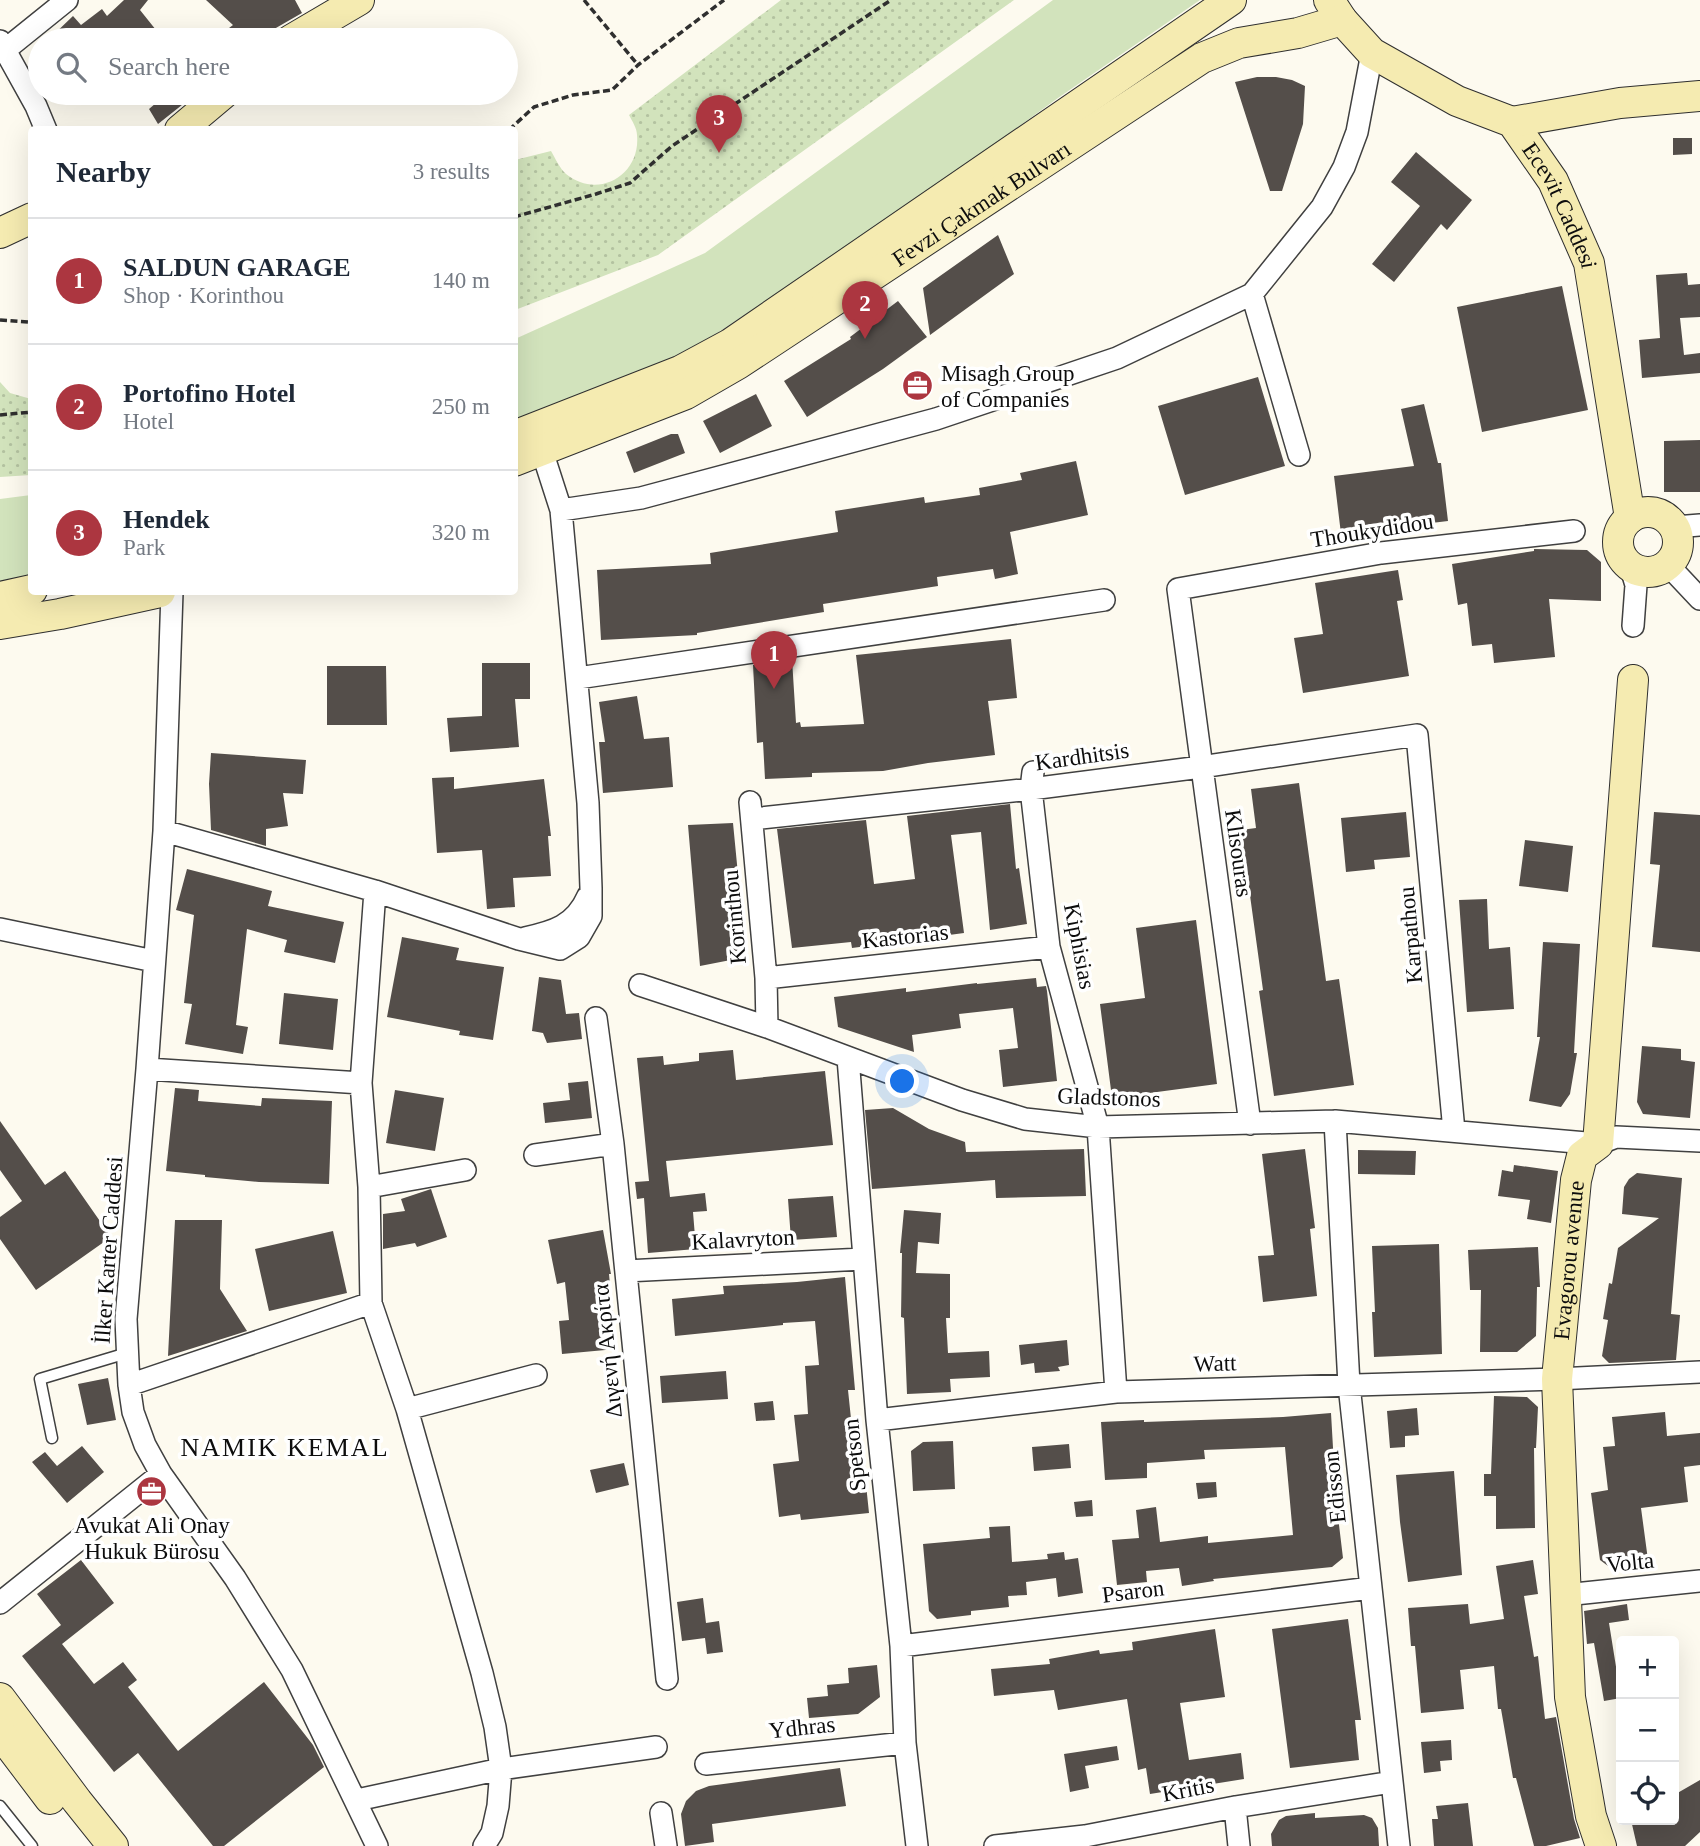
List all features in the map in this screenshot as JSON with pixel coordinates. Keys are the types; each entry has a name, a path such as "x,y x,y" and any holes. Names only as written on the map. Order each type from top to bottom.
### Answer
{"street":[{"path":"28,92 2,46 67,0"},
{"path":"311,28 359,0"},
{"name":"Fevzi Çakmak Bulvarı","path":"527,444 680,371 730,344 1231,0"},
{"name":"Fevzi Çakmak Bulvarı","path":"527,444 686,394 738,365 1202,58 1239,43 1298,33 1335,10"},
{"name":"Ecevit Caddesi","path":"1335,10 1372,53 1457,101 1512,122 1553,181 1589,263 1630,518"},
{"path":"561,510 641,498 936,419 1117,358 1252,294 1322,207 1344,167 1357,131 1372,53"},
{"path":"1512,122 1620,103 1700,96"},
{"path":"35,105 44,126"},
{"path":"185,126 210,105"},
{"path":"0,233 28,220"},
{"path":"1252,294 1299,455"},
{"path":"163,831 375,891 519,939 560,949 579,937 591,916 591,888 578,678 561,510 527,444"},
{"path":"1650,512 1687,526 1678,537 1675,557 1668,565 1650,573 1631,568 1624,561 1619,552 1619,533 1630,518 1650,512"},
{"name":"Thoukydidou","path":"1178,590 1381,553 1574,531"},
{"path":"1668,565 1700,599"},
{"path":"1631,568 1636,585 1633,626"},
{"name":"Klisouras","path":"1178,590 1250,1124"},
{"path":"0,597 28,591"},
{"path":"0,624 146,595"},
{"name":"İlker Karter Caddesi","path":"172,595 163,831 126,1319 133,1412 145,1445 161,1474 236,1578 292,1670 377,1846"},
{"path":"578,678 1104,600"},
{"path":"1598,1144 1633,680"},
{"name":"Kardhitsis","path":"751,810 1032,780 1201,767 1417,734"},
{"name":"Karpathou","path":"1417,734 1454,1132"},
{"name":"Kiphisias","path":"1032,780 1049,947 1098,1126 1116,1392"},
{"name":"Korinthou","path":"751,810 766,978 767,1027"},
{"path":"375,891 360,1083 369,1187 370,1303 407,1409 495,1727 501,1769 498,1806 492,1833 484,1846"},
{"path":"0,929 154,961"},
{"name":"Kastorias","path":"766,978 1049,947"},
{"name":"Gladstonos","path":"640,985 767,1027 962,1100 1025,1119 1098,1126 1335,1121 1598,1144 1616,1137 1700,1141"},
{"name":"Διγενή Ακρίτα","path":"596,1018 613,1144 667,1679"},
{"name":"Spetson","path":"848,1058 877,1420 901,1646 905,1743 918,1846"},
{"path":"147,1069 360,1083"},
{"name":"Edisson","path":"1335,1121 1349,1385 1399,1846"},
{"path":"535,1155 613,1144"},
{"name":"Evagorou avenue","path":"1598,1144 1582,1156 1576,1180 1557,1379 1570,1697 1591,1815 1601,1846"},
{"path":"369,1187 465,1170"},
{"name":"Kalavryton","path":"625,1271 863,1259"},
{"path":"129,1385 370,1303"},
{"name":"Watt","path":"877,1420 1116,1392 1557,1379 1700,1372"},
{"path":"407,1409 536,1375"},
{"path":"0,1603 161,1474"},
{"name":"Volta","path":"1565,1595 1700,1581"},
{"name":"Psaron","path":"901,1646 1371,1588"},
{"path":"0,1698 113,1846"},
{"path":"0,1733 88,1846"},
{"name":"Ydhras","path":"706,1764 905,1743"},
{"path":"356,1800 501,1769 656,1747"},
{"name":"Kritis","path":"995,1846 1085,1841 1235,1807 1392,1782"},
{"path":"1235,1807 1238,1846"},
{"path":"661,1813 666,1846"}],"lane":[{"path":"52,1438 40,1379 127,1353"},
{"path":"0,1807 32,1846"}],"path":[{"path":"584,0 638,65"},
{"path":"513,126 534,107 573,95 612,90 638,65 724,0"},
{"path":"518,216 630,183 672,146 891,0"},
{"path":"0,320 28,322"},
{"path":"0,415 28,412"}],"green space":[{"path":"781,0 1014,0 658,255 518,309 518,159 551,151 566,174 578,181 604,184 625,172 632,162 637,132 629,115"},
{"path":"1053,0 1200,0 926,194 680,358 518,422 518,338 705,253"},
{"path":"0,382 10,393 28,398 28,475 0,477"},
{"path":"28,495 28,579 0,584 0,499"}],"building":[{"path":"124,0 148,0 140,10 154,28 60,28 73,16 81,25 102,9 107,16"},
{"path":"206,0 295,0 302,13 276,28 229,28 233,25"},
{"path":"1257,77 1292,80 1305,86 1303,124 1282,191 1270,191 1235,82"},
{"path":"154,105 182,105 158,124 149,109"},
{"path":"1673,138 1692,138 1692,154 1673,155"},
{"path":"1416,152 1472,200 1447,230 1441,224 1394,282 1372,264 1420,206 1391,182"},
{"path":"998,235 1014,274 930,335 923,288"},
{"path":"1687,273 1688,285 1700,284 1700,317 1680,318 1684,355 1700,353 1700,373 1642,378 1639,340 1660,338 1656,275"},
{"path":"1562,286 1588,410 1482,432 1457,307"},
{"path":"898,301 927,337 883,369 807,417 784,381 851,339 850,337"},
{"path":"1258,377 1285,466 1185,495 1158,406"},
{"path":"756,394 772,426 720,453 703,421"},
{"path":"1424,404 1438,463 1441,463 1448,521 1341,534 1334,476 1414,466 1401,409"},
{"path":"671,434 678,434 685,453 634,473 626,452"},
{"path":"1700,440 1700,492 1664,492 1664,441"},
{"path":"1076,461 1088,515 1010,532 1018,574 995,579 993,569 937,577 938,586 823,604 824,612 697,635 601,640 597,570 711,564 710,553 838,532 835,511 924,497 925,503 980,495 979,488 1022,480 1020,473"},
{"path":"1534,549 1587,550 1601,562 1601,601 1549,599 1555,657 1494,663 1492,644 1472,646 1467,603 1458,605 1452,564"},
{"path":"1398,570 1403,600 1397,601 1409,676 1303,693 1294,638 1323,634 1315,583"},
{"path":"1011,639 1017,698 988,701 995,755 883,771 812,773 812,777 765,779 763,742 757,743 753,665 792,659 796,723 800,722 801,727 864,724 856,655"},
{"path":"482,663 530,663 530,699 515,699 519,747 450,752 447,718 482,716"},
{"path":"327,666 386,666 387,725 327,725"},
{"path":"637,696 644,739 669,737 673,787 603,793 599,742 605,742 599,702"},
{"path":"211,753 306,760 303,794 283,793 288,826 266,829 266,846 211,830"},
{"path":"454,777 454,789 544,779 551,836 548,836 551,876 513,878 515,907 487,909 482,850 437,853 432,778"},
{"path":"1299,783 1326,981 1339,979 1354,1085 1274,1096 1259,991 1263,990 1241,830 1256,828 1251,789"},
{"path":"1010,804 1016,869 1019,868 1027,924 990,930 981,832 951,835 964,933 852,948 851,942 792,948 777,829 866,820 874,884 915,879 907,816"},
{"path":"1406,812 1410,857 1374,860 1375,869 1346,872 1341,818"},
{"path":"1654,812 1700,815 1700,952 1652,947 1660,865 1650,864"},
{"path":"733,823 746,957 700,966 688,825"},
{"path":"1525,840 1573,846 1568,892 1519,886"},
{"path":"187,869 272,891 268,906 344,922 335,963 284,952 287,940 247,929 236,1025 248,1027 243,1054 185,1044 192,1004 184,1003 194,915 176,910"},
{"path":"1487,899 1489,949 1510,947 1514,1009 1467,1012 1459,900"},
{"path":"1196,920 1217,1084 1112,1098 1100,1004 1145,998 1136,928"},
{"path":"402,937 459,948 456,960 504,967 493,1040 459,1035 460,1031 387,1017"},
{"path":"1543,942 1580,944 1574,1053 1577,1053 1570,1094 1561,1107 1529,1101 1540,1037 1537,1037"},
{"path":"539,977 561,980 566,1014 579,1013 582,1039 547,1043 543,1033 532,1031"},
{"path":"1036,978 1037,987 1046,986 1057,1081 1003,1087 999,1050 1018,1048 1013,1008 959,1014 961,1028 912,1035 914,1052 838,1027 834,997 906,988 906,992"},
{"path":"284,993 338,999 333,1050 279,1044"},
{"path":"1642,1046 1681,1049 1681,1060 1695,1062 1690,1118 1643,1114 1637,1102"},
{"path":"733,1050 736,1080 825,1071 833,1145 666,1161 670,1197 705,1193 707,1211 693,1212 696,1249 648,1253 644,1198 637,1199 635,1182 649,1181 637,1058 663,1056 664,1065 699,1061 699,1053"},
{"path":"588,1081 592,1118 545,1123 543,1103 570,1100 568,1083"},
{"path":"175,1088 199,1090 198,1101 261,1106 262,1098 332,1101 329,1184 259,1182 166,1171"},
{"path":"395,1090 444,1098 435,1151 386,1143"},
{"path":"893,1108 929,1129 965,1142 966,1152 1084,1149 1086,1196 996,1198 995,1180 872,1189 865,1110"},
{"path":"0,1121 45,1185 65,1171 111,1237 36,1290 0,1239 0,1217 22,1201 0,1170"},
{"path":"1305,1149 1315,1228 1310,1229 1317,1296 1263,1302 1258,1256 1274,1255 1262,1154"},
{"path":"1358,1150 1416,1151 1415,1175 1358,1174"},
{"path":"1514,1165 1558,1171 1551,1223 1527,1219 1530,1200 1498,1196 1502,1170 1513,1172"},
{"path":"1637,1173 1682,1178 1671,1314 1680,1315 1676,1360 1609,1363 1602,1356 1608,1320 1603,1319 1618,1248 1659,1218 1622,1214 1624,1187"},
{"path":"431,1189 447,1237 417,1247 415,1243 383,1249 383,1214 405,1211 401,1199"},
{"path":"833,1196 837,1237 791,1240 788,1199"},
{"path":"904,1210 941,1213 939,1244 918,1242 916,1273 950,1274 950,1318 946,1318 948,1353 989,1351 990,1377 950,1379 951,1392 907,1394 904,1318 901,1317 900,1253"},
{"path":"175,1220 222,1220 220,1289 247,1331 168,1356"},
{"path":"603,1230 611,1274 616,1349 562,1354 559,1321 569,1320 565,1282 557,1284 548,1240"},
{"path":"333,1231 347,1293 269,1311 255,1249"},
{"path":"1439,1244 1442,1354 1374,1357 1372,1246"},
{"path":"1538,1247 1540,1287 1537,1287 1536,1336 1517,1352 1480,1352 1481,1290 1470,1290 1468,1250"},
{"path":"845,1277 855,1390 848,1390 857,1476 865,1475 869,1513 801,1520 800,1514 779,1517 773,1464 799,1461 794,1415 808,1414 805,1366 819,1365 815,1321 675,1336 672,1299 724,1294 723,1286"},
{"path":"1067,1340 1069,1365 1058,1367 1060,1371 1035,1373 1034,1363 1021,1365 1019,1345"},
{"path":"726,1371 728,1399 662,1403 660,1376"},
{"path":"108,1378 116,1420 87,1425 78,1384"},
{"path":"1494,1396 1527,1397 1538,1407 1534,1448 1535,1528 1496,1529 1496,1496 1484,1496 1484,1474 1491,1474"},
{"path":"773,1401 775,1420 756,1421 754,1403"},
{"path":"1417,1408 1419,1435 1405,1436 1405,1447 1390,1448 1387,1411"},
{"path":"1665,1412 1667,1436 1700,1433 1700,1465 1684,1467 1688,1502 1641,1508 1648,1560 1608,1566 1600,1560 1591,1493 1608,1490 1603,1447 1615,1446 1612,1417"},
{"path":"1331,1413 1336,1500 1343,1558 1332,1567 1213,1579 1214,1581 1182,1586 1179,1568 1146,1571 1147,1582 1117,1585 1112,1540 1139,1538 1136,1510 1156,1507 1160,1542 1208,1536 1208,1543 1293,1535 1285,1447 1204,1450 1205,1459 1147,1463 1147,1478 1105,1480 1101,1422 1283,1417"},
{"path":"953,1441 955,1489 913,1491 911,1451 923,1442"},
{"path":"1069,1444 1071,1468 1034,1471 1032,1447"},
{"path":"82,1446 104,1472 67,1503 32,1462 45,1452 57,1466"},
{"path":"624,1463 629,1485 596,1493 590,1470"},
{"path":"1454,1471 1462,1575 1408,1582 1396,1475"},
{"path":"1216,1482 1217,1497 1198,1499 1196,1483"},
{"path":"1092,1500 1093,1516 1076,1517 1074,1502"},
{"path":"1010,1526 1012,1562 1048,1559 1047,1554 1064,1552 1065,1560 1078,1558 1083,1593 1058,1597 1056,1578 1026,1582 1027,1595 1008,1596 1009,1607 971,1611 971,1615 937,1619 929,1611 923,1544 990,1538 989,1527"},
{"path":"81,1560 114,1603 62,1644 94,1684 123,1662 137,1680 128,1687 178,1751 264,1682 313,1745 324,1767 224,1846 213,1846 138,1753 114,1772 22,1656 61,1625 37,1594"},
{"path":"1533,1560 1538,1594 1524,1596 1534,1657 1538,1656 1545,1719 1556,1717 1574,1819 1580,1838 1546,1846 1534,1846 1516,1778 1513,1778 1501,1709 1498,1709 1494,1666 1460,1670 1464,1709 1421,1713 1415,1646 1411,1646 1408,1608 1468,1604 1470,1624 1504,1619 1496,1566"},
{"path":"703,1598 706,1623 719,1621 723,1652 707,1654 705,1638 682,1641 677,1602"},
{"path":"1627,1604 1629,1620 1609,1623 1616,1667 1616,1699 1604,1701 1594,1643 1587,1644 1584,1611"},
{"path":"1348,1619 1361,1720 1355,1720 1359,1760 1290,1768 1272,1629"},
{"path":"1215,1629 1225,1697 1180,1703 1189,1760 1241,1753 1244,1779 1150,1794 1146,1768 1138,1770 1127,1699 1058,1710 1054,1690 994,1696 991,1669 1050,1664 1049,1659 1099,1650 1100,1654 1133,1650 1132,1642"},
{"path":"877,1665 880,1697 858,1714 809,1718 807,1698 828,1696 827,1685 849,1683 848,1668"},
{"path":"1451,1740 1452,1760 1440,1761 1441,1771 1424,1773 1421,1742"},
{"path":"1117,1746 1119,1760 1085,1766 1089,1788 1070,1792 1064,1754"},
{"path":"840,1768 846,1806 712,1824 714,1842 685,1846 681,1814 686,1801 696,1791 709,1786"},
{"path":"1700,1780 1700,1832 1685,1846 1637,1846 1632,1825 1679,1825 1679,1792"},
{"path":"1468,1803 1473,1846 1434,1846 1432,1819 1438,1819 1436,1806"},
{"path":"1315,1813 1315,1818 1364,1815 1372,1818 1378,1828 1379,1846 1272,1846 1271,1834 1279,1820 1286,1816"}],"place":[{"name":"Hendek","path":"719,153"},
{"name":"Portofino Hotel","path":"865,339"},
{"name":"Misagh Group of Companies","path":"918,386"},
{"name":"SALDUN GARAGE","path":"774,689"},
{"name":"Avukat Ali Onay Hukuk Bürosu","path":"152,1491"}],"district":[{"name":"NAMIK KEMAL","path":"285,1447"}]}
